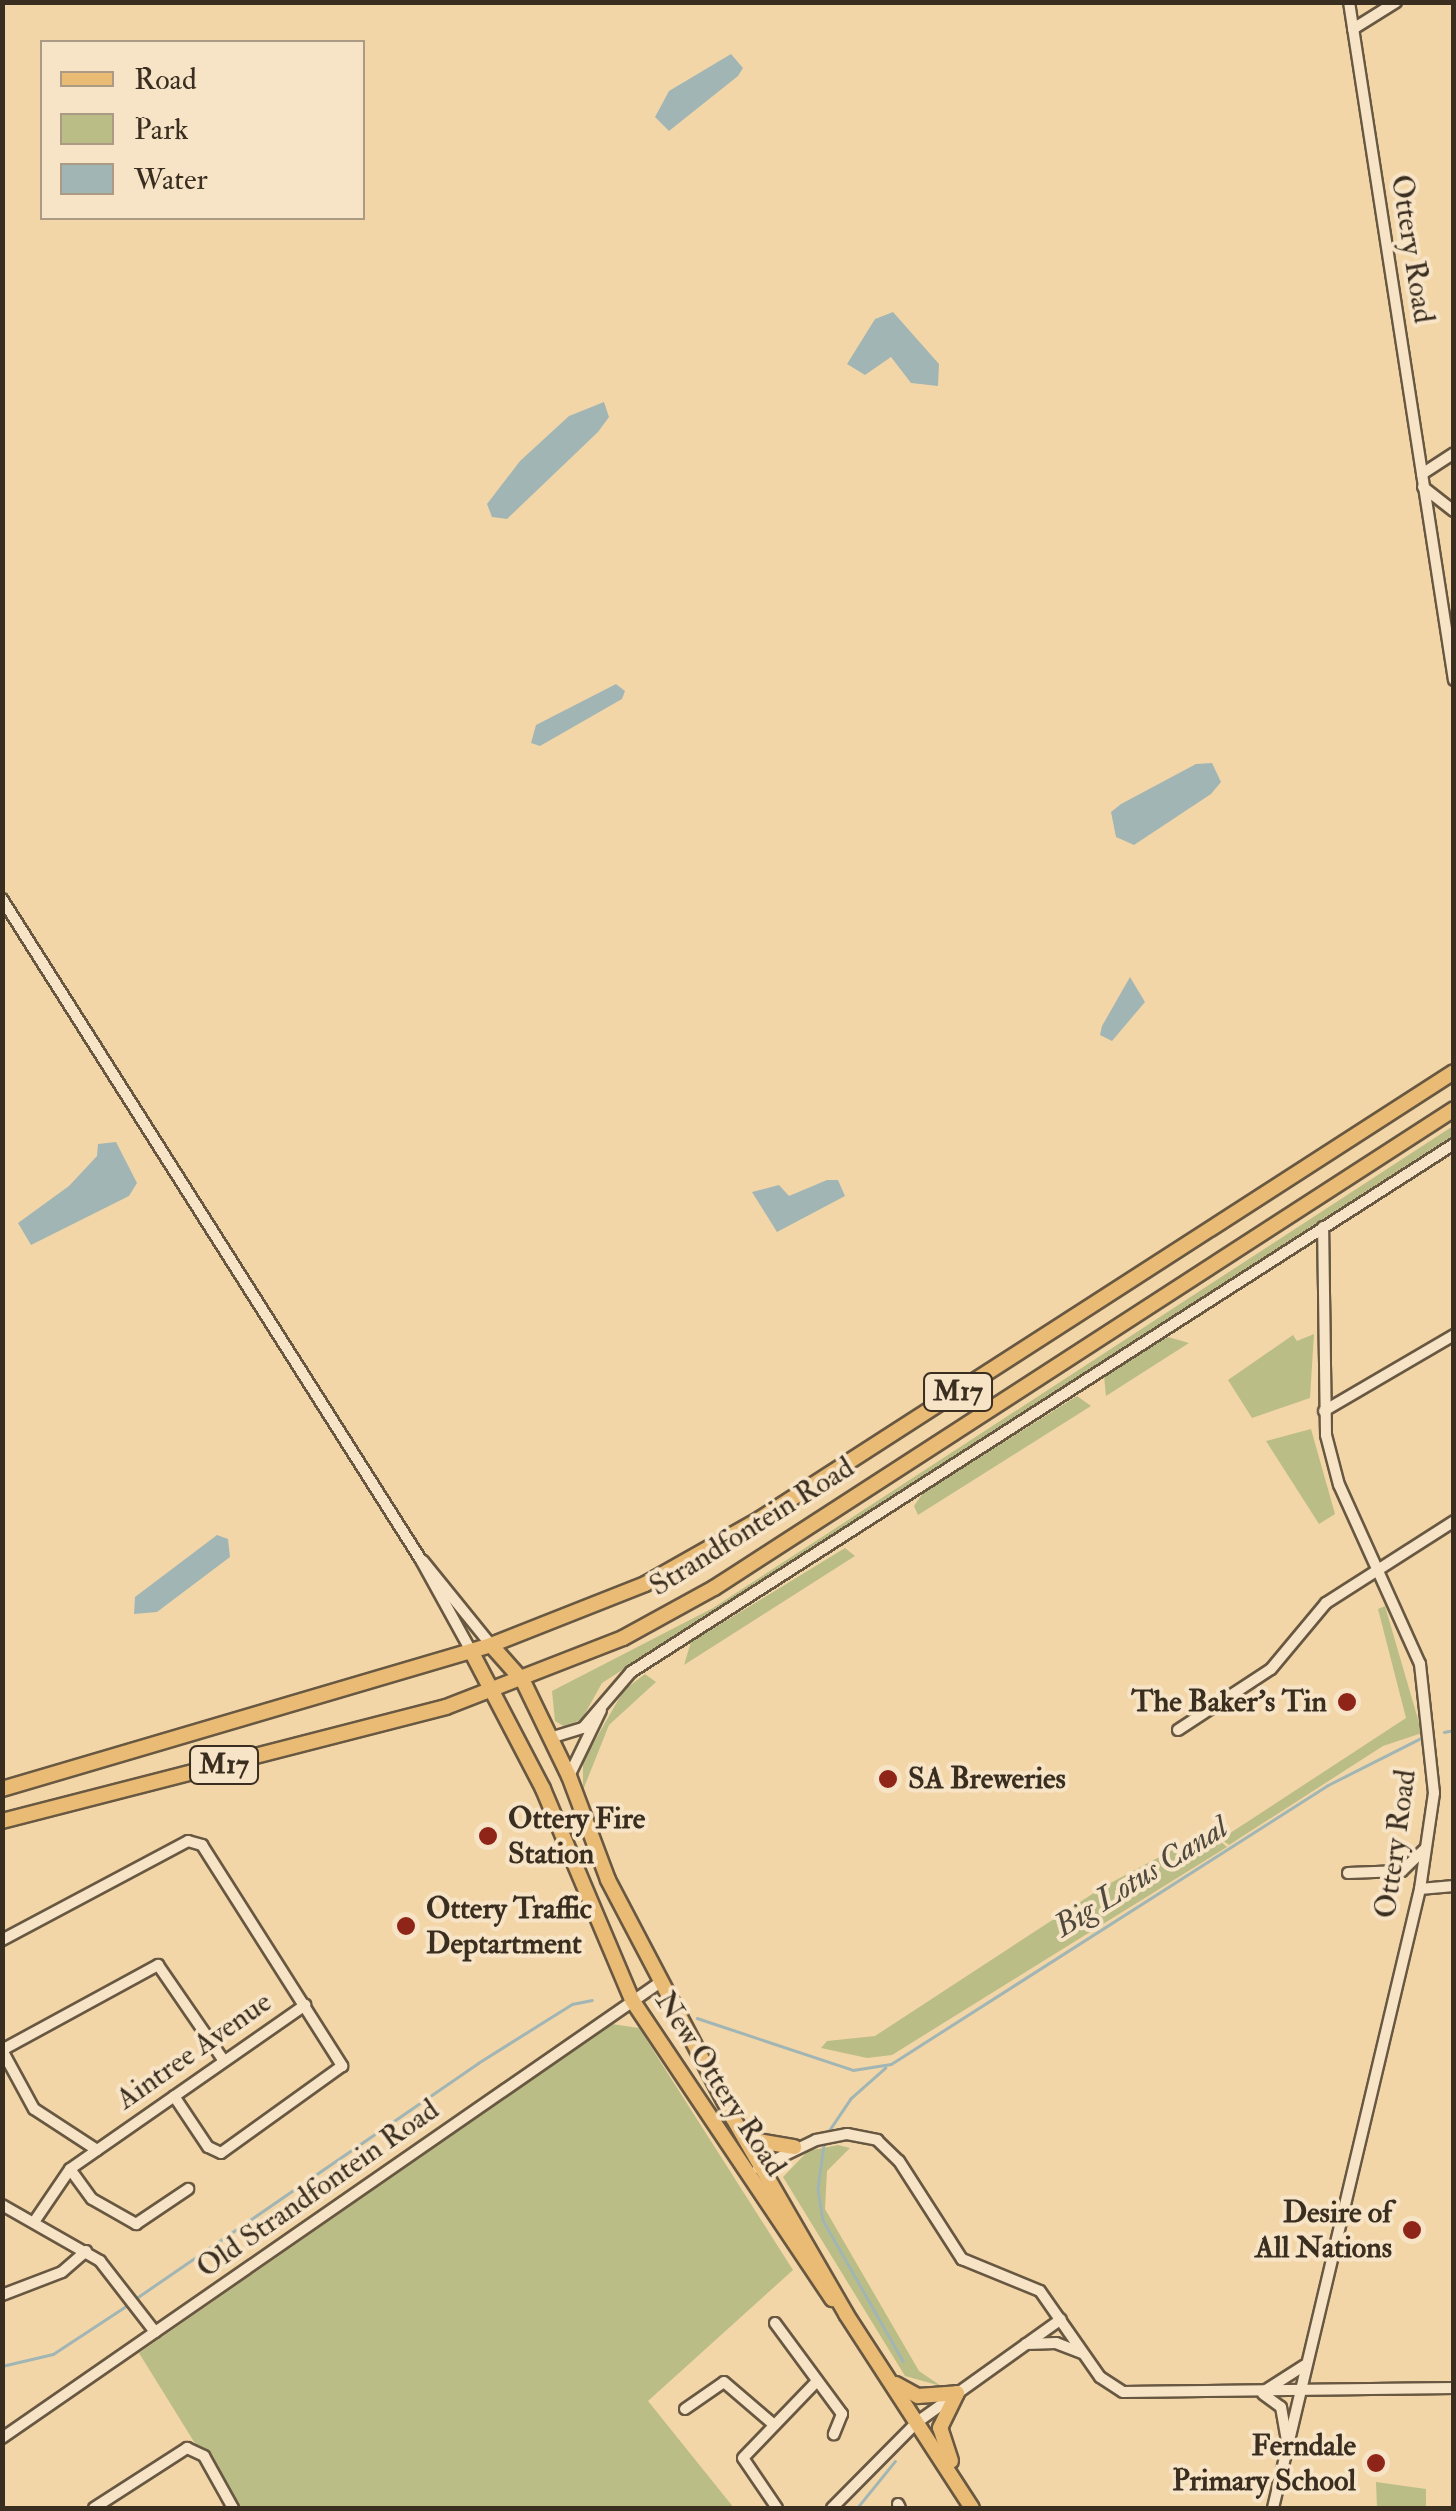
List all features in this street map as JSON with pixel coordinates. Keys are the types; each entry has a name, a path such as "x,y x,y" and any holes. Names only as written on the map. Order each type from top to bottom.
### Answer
{"main road":[{"name":"Strandfontein Road","path":"2,1789 492,1646 628,1592 760,1520 1454,1072"},
{"name":"Strandfontein Road","path":"2,1820 493,1691 522,1681 714,1588 1454,1109"},
{"name":"New Ottery Road","path":"492,1646 522,1681 569,1776 594,1851 745,2138 846,2314"},
{"name":"New Ottery Road","path":"472,1651 543,1790 632,2000 747,2175 846,2314 971,2506"},
{"path":"745,2138 794,2147"},
{"path":"884,2373 913,2395 956,2393 940,2436 971,2506"}],"street":[{"name":"Ottery Road","path":"1349,2 1454,680"},
{"path":"1353,29 1396,2"},
{"path":"1454,453 1423,480 1454,512"},
{"path":"2,899 421,1560 472,1651"},
{"path":"1323,1228 1454,1144"},
{"name":"Ottery Road","path":"1273,2508 1420,1890 1428,1844 1433,1740 1413,1643 1339,1485 1324,1411 1323,1228"},
{"name":"Strandfontein Road","path":"550,1738 576,1734 631,1672 1323,1228"},
{"path":"1324,1411 1454,1335"},
{"path":"1178,1730 1270,1669 1318,1609 1454,1522"},
{"path":"421,1560 492,1646"},
{"name":"Strandfontein Road","path":"569,1776 602,1704"},
{"name":"Aintree Avenue","path":"2,1940 192,1840 208,1852 305,2005 70,2169 34,2222"},
{"path":"1348,1872 1402,1871 1428,1844"},
{"path":"1420,1890 1454,1886"},
{"path":"96,2150 34,2109 2,2050 158,1964 224,2061"},
{"name":"Old Strandfontein Road","path":"2,2438 662,1981"},
{"path":"174,2096 208,2147 221,2153 290,2107 342,2066 305,2005"},
{"path":"747,2175 794,2147 836,2136 866,2136 889,2150 966,2264 1032,2286 1108,2385 1124,2392 1454,2388"},
{"path":"70,2169 92,2199 136,2224 188,2188"},
{"path":"5,2211 86,2251 126,2288 155,2332"},
{"path":"2,2294 62,2272 86,2251"},
{"path":"832,2508 916,2423 1061,2319"},
{"path":"775,2324 843,2419 834,2434"},
{"path":"1026,2344 1056,2343 1088,2356"},
{"path":"1261,2393 1288,2382 1309,2360"},
{"path":"776,2508 743,2464 773,2424 817,2381"},
{"path":"685,2409 724,2382 773,2424"},
{"path":"1261,2393 1282,2408 1288,2452"},
{"path":"94,2508 187,2448 204,2456 233,2508"}],"green space":[{"path":"1453,1126 1452,1136 602,1683 582,1719 565,1727 555,1721 552,1691 713,1608"},
{"path":"1314,1334 1310,1398 1252,1418 1228,1380 1293,1335 1297,1341"},
{"path":"1168,1337 1189,1343 1106,1396 1104,1376"},
{"path":"1077,1396 1091,1406 918,1515 914,1506 923,1493"},
{"path":"1311,1429 1335,1514 1319,1524 1266,1441"},
{"path":"845,1548 855,1556 684,1665 691,1642"},
{"path":"1385,1606 1422,1733 1383,1746 1229,1845 1221,1839 1406,1718 1378,1609"},
{"path":"645,1674 656,1682 609,1725 583,1790 583,1761 624,1690"},
{"path":"1208,1831 1227,1847 892,2055 867,2058 821,2048 827,2041 875,2036 1103,1887"},
{"path":"612,2024 639,2028 793,2270 648,2401 734,2508 235,2508 139,2353"},
{"path":"838,2145 850,2148 827,2171 825,2209 919,2371 941,2386 905,2376 783,2177 808,2151"},
{"path":"1376,2482 1426,2489 1426,2506 1377,2508"}],"water":[{"path":"731,54 743,68 738,76 669,131 655,117 669,91"},
{"path":"893,312 939,364 938,386 911,383 891,357 865,375 847,364 875,319"},
{"path":"604,402 609,417 598,432 507,519 492,517 487,504 520,461 569,416"},
{"path":"616,684 625,691 622,699 540,746 531,743 536,725"},
{"path":"1212,763 1221,782 1211,794 1134,845 1116,837 1111,812 1121,804 1196,764"},
{"path":"1130,977 1145,1002 1112,1041 1100,1035 1102,1026"},
{"path":"116,1142 137,1183 129,1196 31,1245 18,1223 69,1186 97,1156 98,1144"},
{"path":"827,1180 838,1180 845,1196 777,1232 752,1192 779,1185 789,1196"},
{"path":"217,1535 228,1539 230,1557 157,1612 134,1614 135,1597"}],"waterway":[{"name":"Big Lotus Canal","path":"1444,1732 1454,1730"},
{"name":"Big Lotus Canal","path":"697,2018 853,2070 891,2064 1328,1785 1421,1738"},
{"path":"135,2299 478,2063 572,2004 592,2000"},
{"path":"828,2132 850,2099 885,2068"},
{"path":"824,2145 818,2189 823,2220 903,2361"},
{"path":"2,2366 53,2354 129,2304"},
{"path":"857,2508 895,2461"}],"place":[{"name":"The Baker's Tin","path":"1347,1702"},
{"name":"SA Breweries","path":"888,1779"},
{"name":"Ottery Fire Station","path":"488,1836"},
{"name":"Ottery Traffic Deptartment","path":"406,1926"},
{"name":"Desire of All Nations","path":"1412,2230"},
{"name":"Ferndale Primary School","path":"1376,2463"}]}
